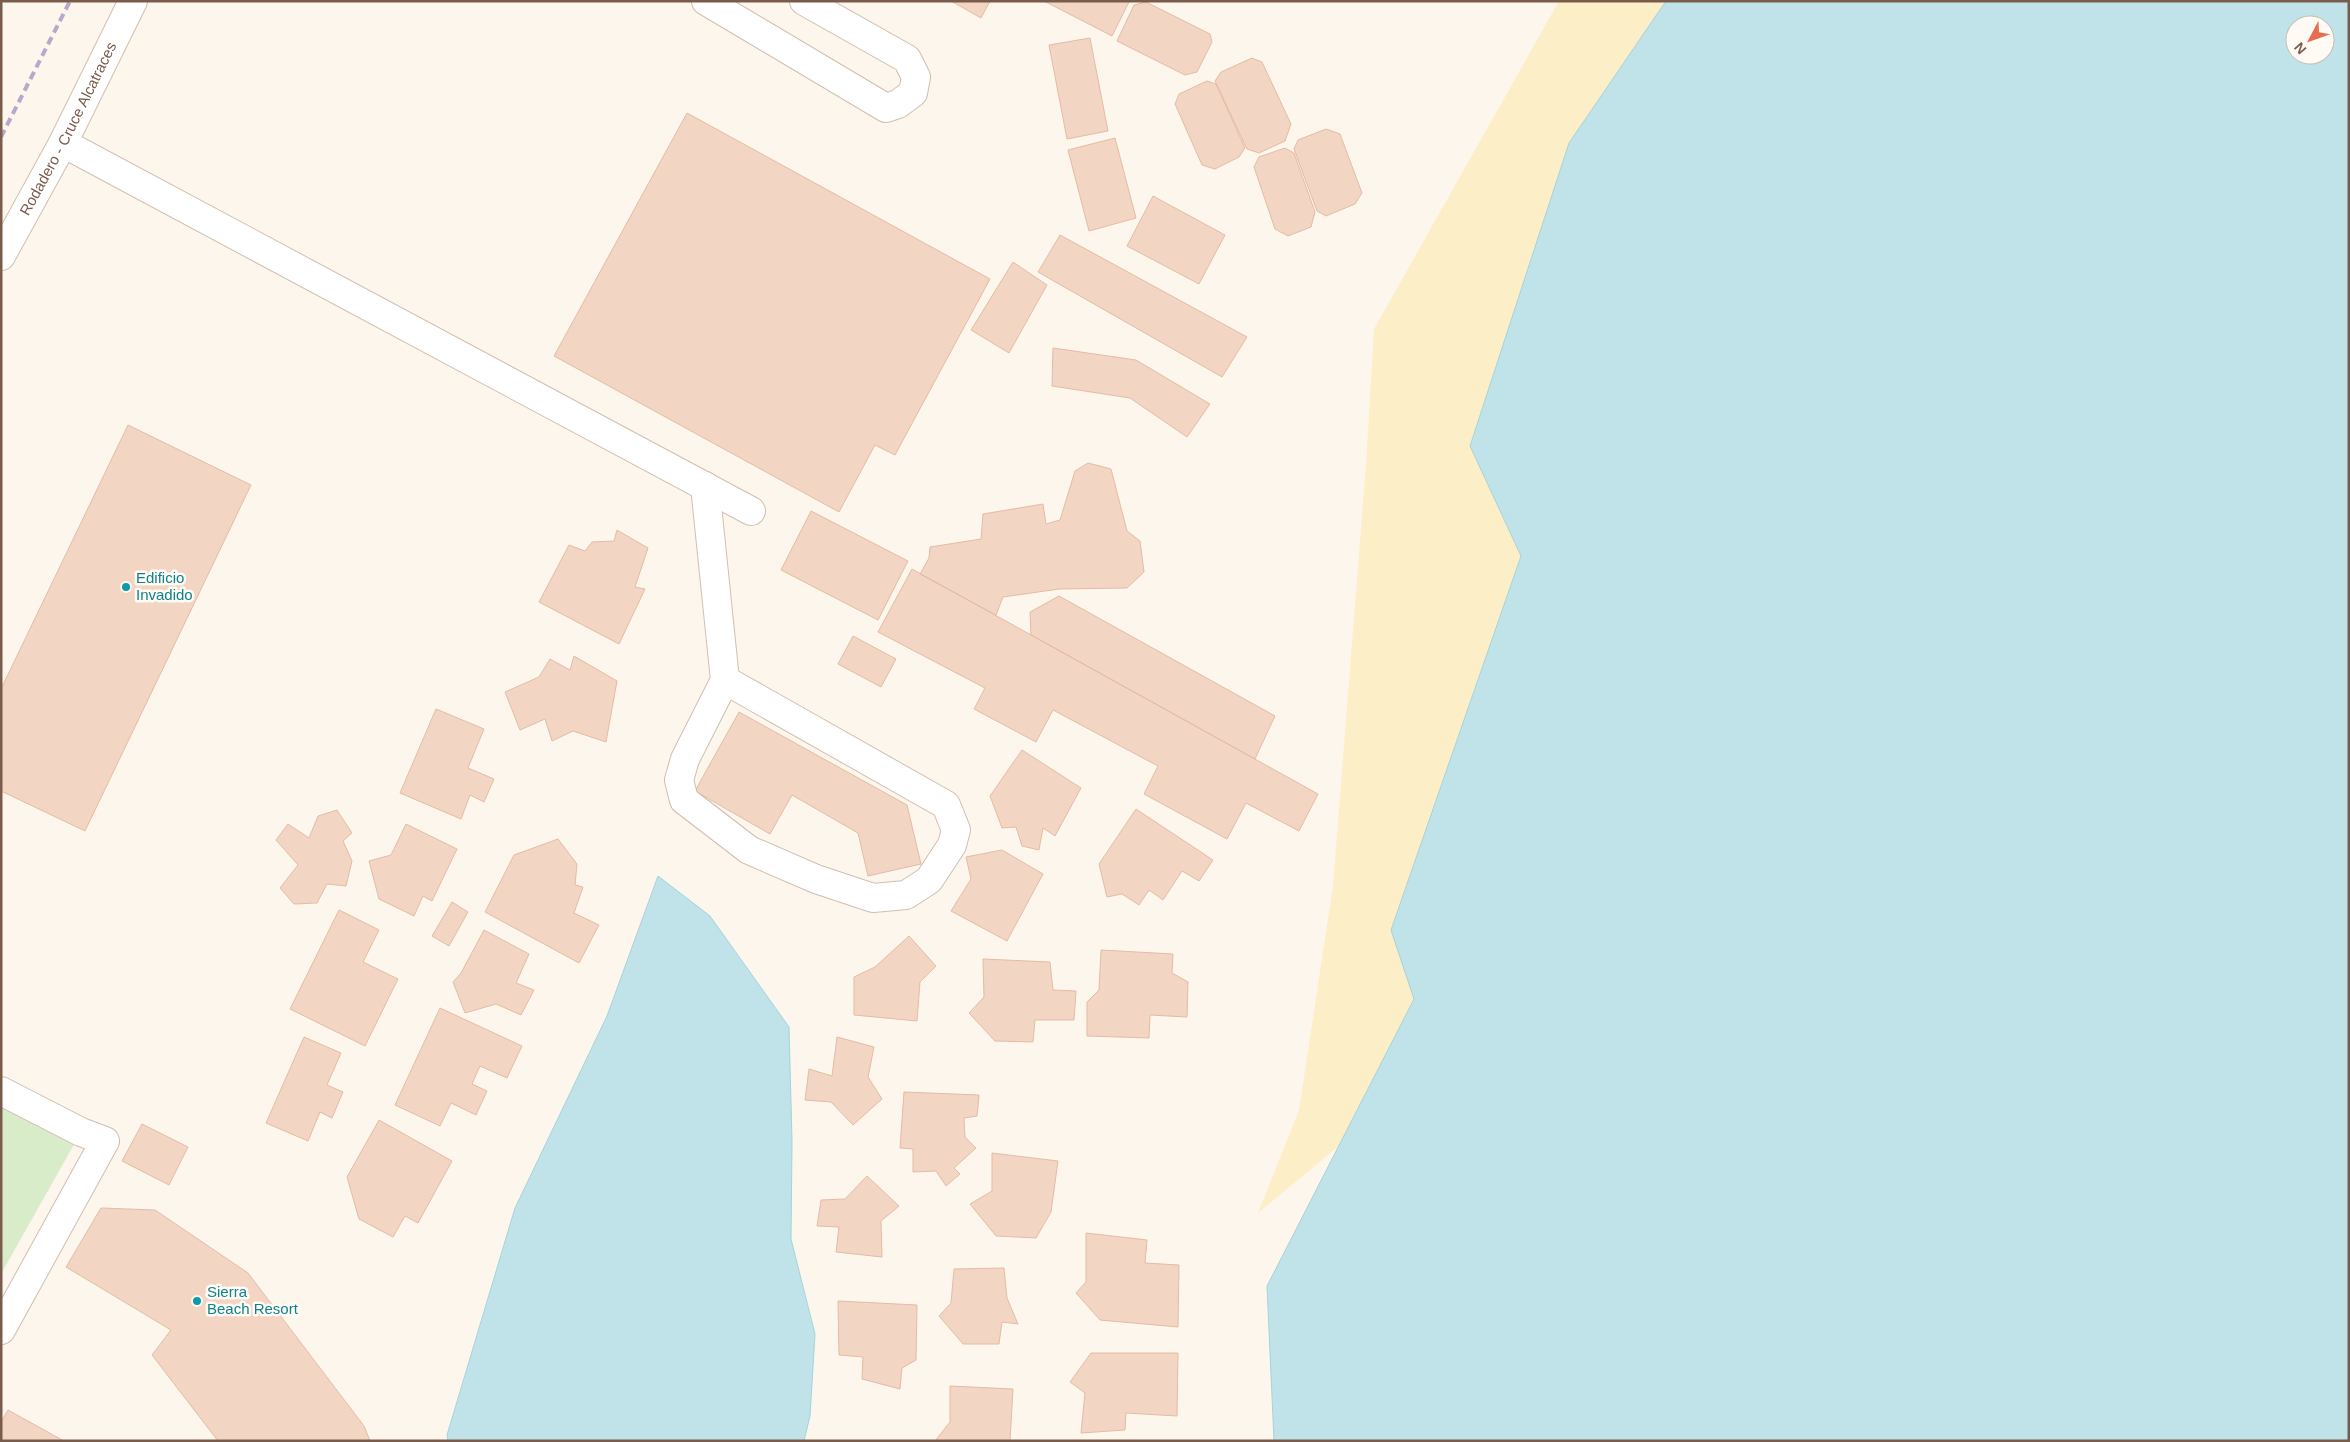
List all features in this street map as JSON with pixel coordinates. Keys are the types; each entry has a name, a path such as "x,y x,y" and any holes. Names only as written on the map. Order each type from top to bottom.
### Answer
{"street":[{"name":"Rodadero - Cruce Alcatraces","path":"1,256 63,143 133,1"},
{"path":"706,1 886,108 898,104 913,93 916,77 907,59 804,1"},
{"path":"63,143 751,511"},
{"path":"705,486 725,680 685,759 679,780 684,800 749,850 816,878 873,898 906,895 929,880 952,845 956,830 946,805 725,680"},
{"path":"1,1091 81,1132 105,1141 1,1330"}],"green space":[{"path":"1,1091 81,1132 1,1274"}],"sand":[{"path":"1559,1 1666,1 1579,128 1470,445 1521,556 1391,930 1414,999 1339,1146 1258,1213 1299,1110 1333,886 1366,465 1374,329"}],"water":[{"path":"1666,1 2349,1 2349,1441 1274,1441 1267,1286 1414,999 1391,930 1521,556 1470,446 1569,143"},
{"path":"658,876 710,916 789,1027 792,1141 791,1239 815,1334 810,1416 804,1441 448,1441 447,1435 515,1208 607,1016"}],"building":[{"path":"951,1 990,1 981,18"},
{"path":"1044,1 1127,1 1129,2 1112,36"},
{"path":"1146,2 1210,34 1212,42 1197,72 1185,75 1117,41 1134,5"},
{"path":"1090,38 1108,131 1067,139 1049,45"},
{"path":"1252,58 1262,62 1291,124 1285,141 1259,153 1247,149 1215,81 1221,72"},
{"path":"1207,81 1216,84 1245,148 1239,157 1215,169 1202,165 1175,104 1179,94"},
{"path":"687,113 990,279 895,455 875,445 839,512 554,356"},
{"path":"1326,129 1340,134 1362,193 1355,204 1326,216 1317,211 1294,149 1298,140"},
{"path":"1115,138 1136,218 1089,231 1068,150"},
{"path":"1285,148 1294,153 1315,212 1311,227 1288,236 1275,229 1254,167 1259,157"},
{"path":"1153,196 1225,235 1199,284 1127,246"},
{"path":"1060,235 1247,337 1222,377 1038,272"},
{"path":"1013,262 1047,285 1009,353 971,330"},
{"path":"1053,348 1136,360 1210,404 1187,437 1130,398 1052,386"},
{"name":"Edificio Invadido","path":"128,425 251,485 85,831 1,791 1,689"},
{"path":"1088,463 1111,469 1127,531 1140,541 1144,572 1127,588 1059,589 1003,597 996,615 920,574 929,558 930,547 981,539 983,514 1043,504 1046,524 1060,520 1075,471"},
{"path":"811,511 908,561 878,620 781,570"},
{"path":"617,530 648,548 635,587 645,589 619,644 539,602 569,545 585,551 592,542 614,541"},
{"path":"912,569 1318,794 1299,831 1246,803 1227,839 1144,794 1158,766 1053,710 1036,742 974,709 985,688 878,632"},
{"path":"1059,596 1275,716 1255,759 1031,635 1030,612"},
{"path":"853,636 896,659 881,687 838,664"},
{"path":"574,656 617,681 606,742 573,731 552,741 545,719 520,730 505,692 539,677 550,659 570,670"},
{"path":"436,709 484,729 468,768 494,779 484,802 470,795 461,819 400,793"},
{"path":"739,712 907,805 921,864 868,876 858,833 792,795 770,834 695,791"},
{"path":"1022,750 1081,788 1055,836 1043,828 1039,850 1022,846 1016,827 1002,828 990,796"},
{"path":"1136,809 1213,860 1199,881 1182,871 1163,900 1149,890 1139,905 1122,894 1107,897 1099,864"},
{"path":"337,810 352,833 343,841 352,861 346,886 327,884 317,903 294,904 280,888 298,865 276,840 288,824 309,838 318,816"},
{"path":"406,824 457,849 432,901 423,896 414,916 379,899 369,861 391,855"},
{"path":"558,839 577,864 575,885 583,887 574,913 599,925 579,963 485,912 514,855"},
{"path":"1002,850 1043,874 1007,941 951,911 971,879 966,857"},
{"path":"452,902 468,912 449,946 432,936"},
{"path":"339,910 379,930 363,962 398,979 365,1046 290,1009"},
{"path":"484,930 529,954 516,983 534,990 521,1015 496,1004 465,1013 453,982 461,973"},
{"path":"909,936 936,966 920,982 917,1021 854,1015 854,977 875,967"},
{"path":"1101,950 1173,954 1172,973 1188,982 1187,1017 1150,1015 1149,1038 1087,1036 1087,1002 1099,990"},
{"path":"983,959 1050,962 1053,990 1076,991 1074,1020 1035,1020 1033,1042 995,1041 969,1013 984,997"},
{"path":"440,1008 522,1046 507,1078 480,1066 472,1084 487,1091 476,1115 451,1103 440,1126 395,1105"},
{"path":"304,1037 341,1053 327,1085 343,1092 332,1118 320,1112 308,1141 266,1123"},
{"path":"837,1037 874,1047 868,1077 882,1099 853,1125 831,1102 805,1100 809,1069 832,1076"},
{"path":"904,1092 979,1095 977,1116 964,1118 965,1137 976,1148 954,1168 960,1174 946,1186 936,1171 913,1172 913,1149 900,1148"},
{"path":"379,1120 452,1161 418,1223 405,1216 393,1237 359,1219 347,1177"},
{"path":"142,1124 188,1147 169,1185 122,1161"},
{"path":"992,1153 1058,1161 1051,1212 1036,1238 996,1236 970,1204 992,1191"},
{"path":"867,1176 899,1206 881,1221 882,1257 836,1252 839,1227 817,1226 821,1200 845,1199"},
{"name":"Sierra Beach Resort","path":"101,1208 155,1210 248,1273 364,1426 370,1441 218,1441 152,1355 171,1330 66,1267"},
{"path":"1086,1233 1147,1240 1145,1263 1179,1265 1178,1327 1100,1320 1076,1293 1086,1282"},
{"path":"1004,1268 1007,1298 1018,1324 1002,1322 999,1344 963,1344 939,1316 951,1303 954,1269"},
{"path":"838,1301 917,1305 916,1360 902,1368 900,1389 862,1379 863,1357 839,1355"},
{"path":"1091,1353 1178,1353 1177,1416 1126,1413 1125,1430 1081,1433 1085,1393 1070,1382"},
{"path":"950,1386 1013,1389 1010,1441 935,1441 950,1422"},
{"path":"8,1410 64,1441 1,1441 1,1422"}],"railway":[{"path":"1,137 70,1"}],"place":[{"name":"Edificio Invadido","path":"126,587"},
{"name":"Sierra Beach Resort","path":"197,1301"}]}
